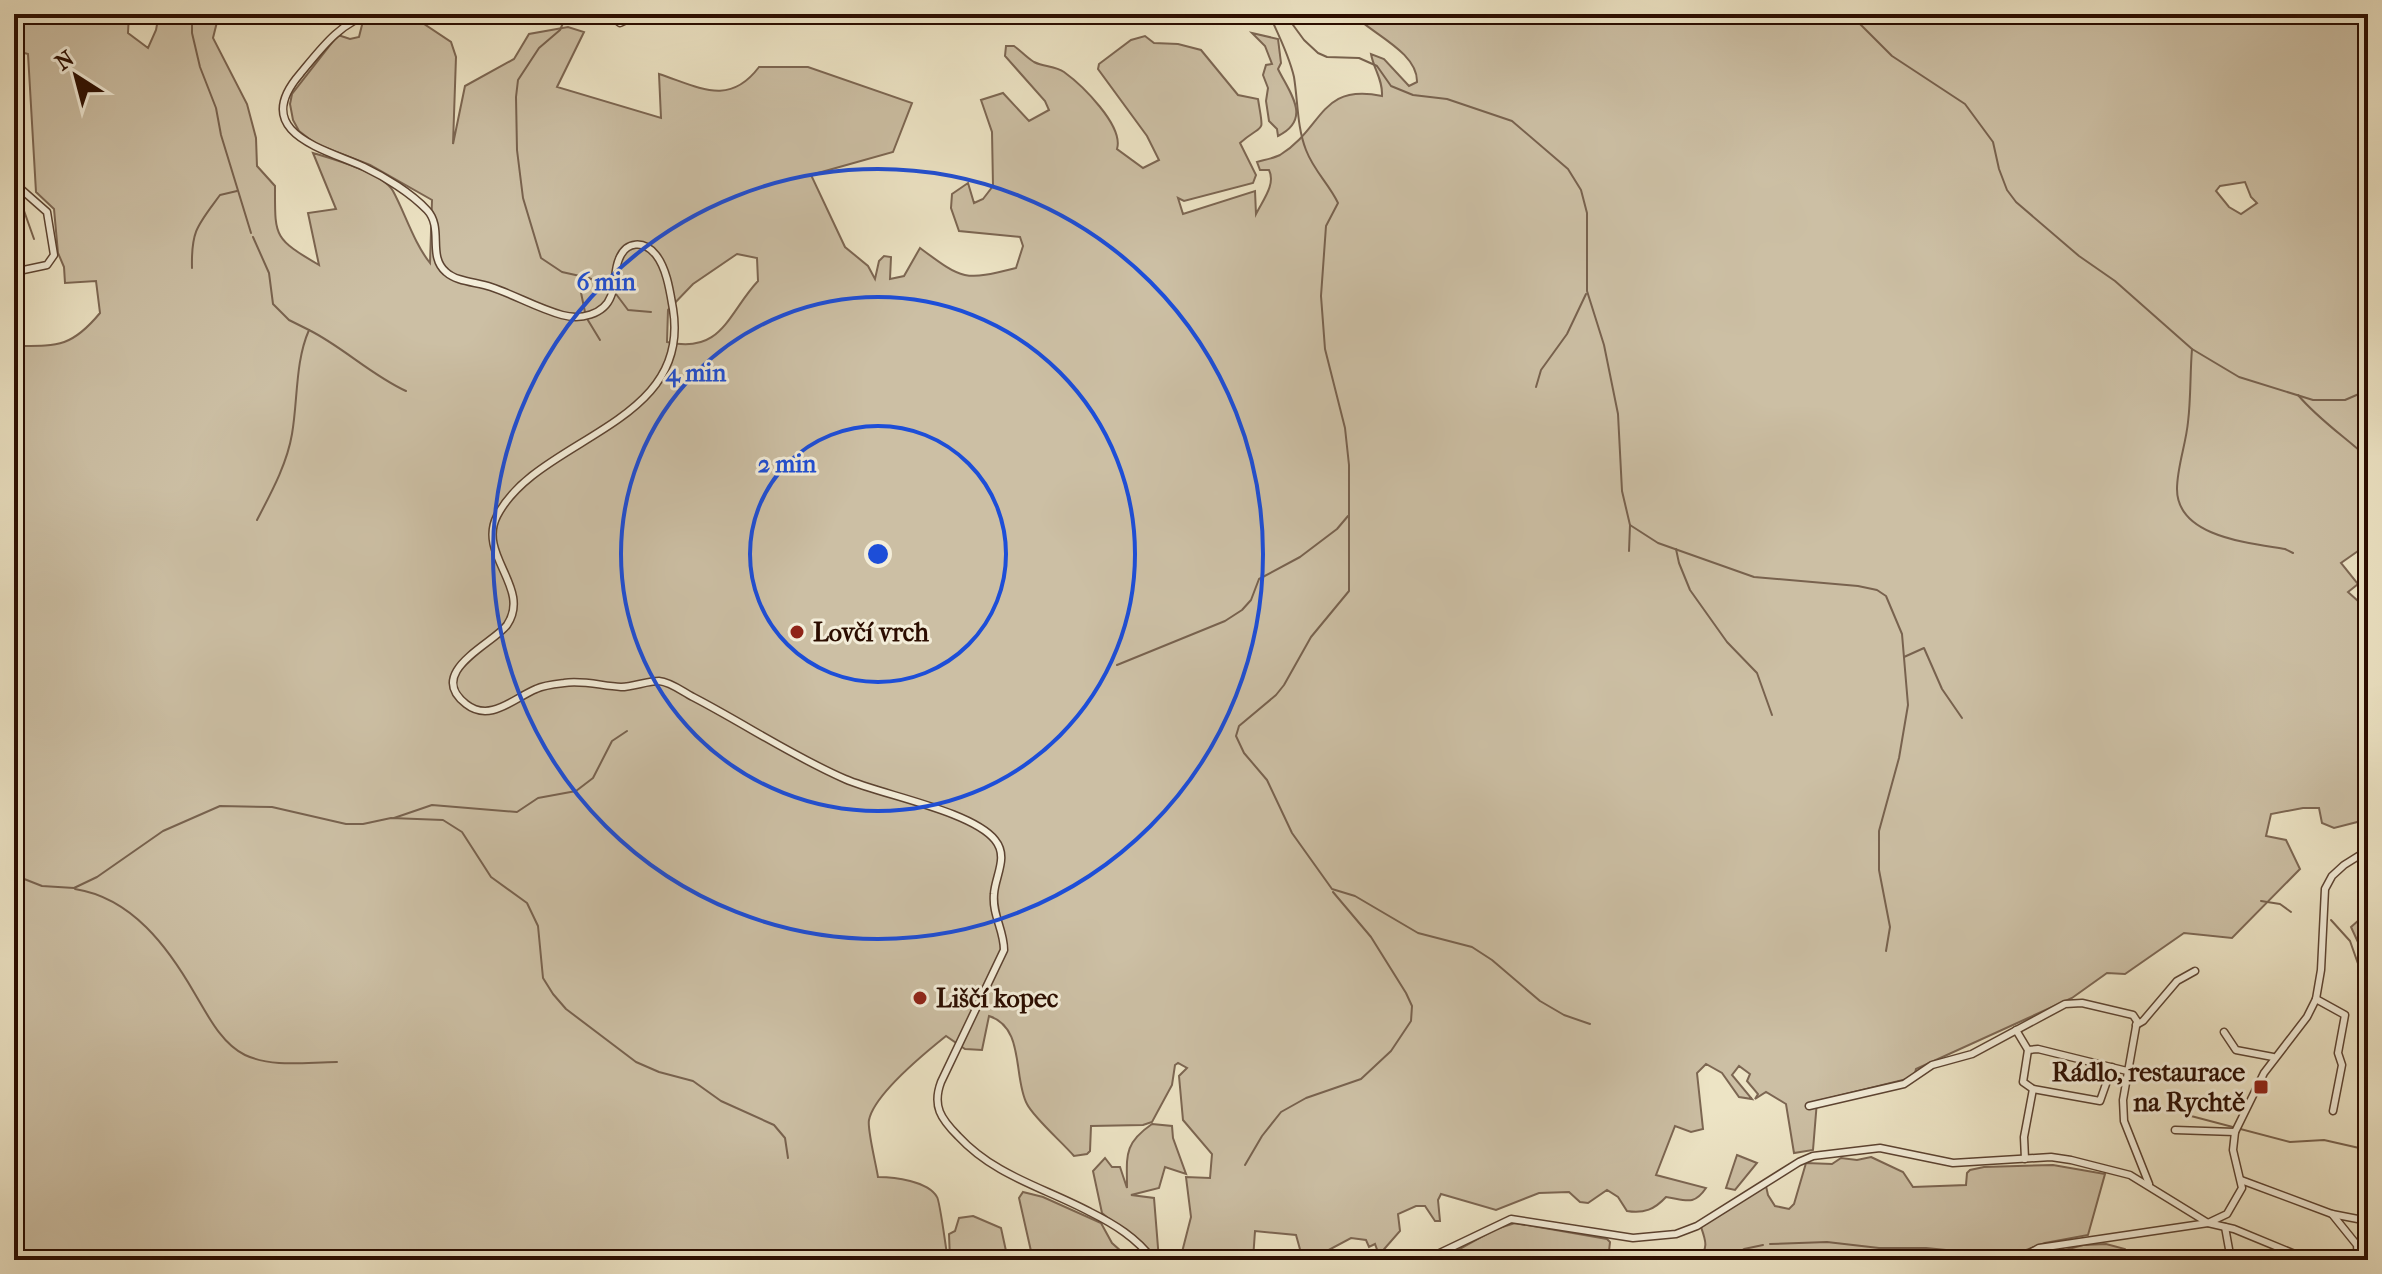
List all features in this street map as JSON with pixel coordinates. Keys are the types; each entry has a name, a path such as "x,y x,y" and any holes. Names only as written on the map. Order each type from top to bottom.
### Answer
{"street":[{"path":"371,14 342,27 293,82 285,109 287,122 295,134 307,144 382,177 427,210 436,227 438,259 443,270 452,276 492,287 539,308 571,317 592,315 611,298 620,255 628,246 640,243 651,249 663,268 674,313 673,341 654,388 641,402 523,483 496,518 492,535 494,549 514,594 514,605 506,627 475,650 458,668 455,688 461,700 477,710 492,711 543,686 567,682 622,687 658,681 673,686 843,778 892,797 938,809 983,828 1001,851 993,907 1004,943 975,1015 941,1082 936,1103 940,1115 976,1154 997,1170 1088,1210 1118,1227 1153,1260"},
{"path":"402,14 439,20 470,14"},
{"path":"608,14 620,23 639,14"},
{"path":"14,183 47,212 54,255 47,265 14,272"},
{"path":"2017,1260 2039,1248 2208,1223 2227,1214 2242,1188 2233,1150 2235,1132 2273,1057 2307,1017 2316,999 2321,970 2325,889 2332,876 2344,865 2368,850"},
{"path":"2136,1025 2177,981 2195,971"},
{"path":"2316,999 2345,1015 2338,1053 2342,1065 2333,1111"},
{"path":"1809,1106 1904,1084 1932,1065 1972,1054 2065,1004 2074,1002 2133,1015 2137,1021 2123,1100 2124,1121 2149,1184"},
{"path":"2016,1030 2028,1050 2023,1082 2033,1089 2100,1101 2112,1067"},
{"path":"2224,1032 2236,1050 2273,1057"},
{"path":"2028,1050 2038,1049 2127,1071"},
{"path":"2025,1159 2024,1137 2033,1089"},
{"path":"2175,1130 2235,1132"},
{"path":"1425,1260 1511,1219 1633,1238 1676,1234 1697,1226 1794,1164 1813,1156 1880,1148 1953,1163 2051,1157 2130,1175 2208,1223 2309,1260"},
{"path":"2241,1180 2332,1214 2368,1221"},
{"path":"2332,1214 2357,1245 2358,1260"},
{"path":"2225,1227 2231,1260"}],"shaded area":[{"path":"14,14 129,14 128,33 148,48 159,14 219,14 213,38 247,104 256,138 257,166 275,186 275,216 280,234 285,242 319,265 308,213 336,209 313,153 357,168 388,184 430,263 432,200 370,165 316,144 299,131 293,120 292,94 338,35 350,39 359,37 365,20 391,16 421,22 451,42 456,57 453,144 465,86 514,59 529,34 568,27 584,32 557,87 661,118 659,74 700,88 725,90 748,79 759,67 808,67 912,103 893,152 811,175 845,247 868,266 875,279 879,261 884,256 891,257 890,279 904,276 920,248 965,275 985,275 1016,268 1023,246 1020,237 959,231 951,208 952,194 968,183 974,203 983,199 993,186 992,132 981,100 1003,93 1029,121 1049,110 1045,101 1005,56 1006,46 1014,46 1034,62 1061,70 1072,78 1108,118 1114,129 1117,149 1143,168 1159,160 1147,136 1098,69 1099,64 1131,40 1145,36 1154,43 1178,44 1201,50 1238,95 1258,99 1262,124 1240,143 1256,175 1253,183 1184,201 1178,198 1183,214 1255,191 1256,214 1271,181 1269,170 1260,170 1257,162 1280,155 1306,133 1334,102 1361,94 1382,96 1371,54 1384,59 1409,86 1417,82 1410,61 1402,52 1353,14 1366,14 1375,19 1398,16 1436,22 1455,14 2368,14 2368,544 2341,563 2358,584 2348,592 2368,610 2368,811 2361,821 2334,828 2322,823 2319,808 2271,814 2266,836 2286,840 2300,869 2232,938 2184,933 2125,974 2107,973 2072,998 1916,1069 1907,1079 1817,1101 1813,1150 1794,1153 1786,1104 1766,1092 1755,1099 1758,1094 1747,1081 1750,1074 1739,1066 1732,1075 1752,1099 1739,1097 1722,1073 1706,1064 1697,1073 1703,1129 1691,1132 1675,1126 1656,1175 1706,1188 1693,1200 1666,1197 1644,1211 1627,1211 1618,1197 1607,1190 1588,1203 1580,1202 1569,1192 1539,1193 1496,1210 1441,1194 1438,1200 1440,1221 1435,1221 1425,1206 1416,1206 1398,1214 1400,1231 1379,1255 1375,1244 1369,1247 1366,1240 1351,1238 1310,1260 1303,1260 1296,1235 1255,1231 1253,1260 1180,1260 1191,1217 1186,1177 1210,1178 1212,1154 1183,1120 1179,1076 1187,1068 1178,1063 1175,1065 1172,1085 1152,1122 1143,1125 1091,1126 1090,1151 1074,1156 1027,1104 1013,1042 1000,1022 989,1016 982,1050 965,1049 946,1036 890,1087 869,1120 878,1177 919,1184 937,1197 948,1260 14,1260 14,346 62,343 80,333 100,313 96,281 65,283 64,267 58,253 54,209 36,192 28,54 14,50","holes":["2245,182 2257,203 2241,214 2229,207 2216,191 2220,186","737,254 757,258 758,281 731,318 712,337 700,342 667,342 668,310 693,284"]},
{"path":"1252,33 1278,39 1281,63 1278,69 1295,105 1294,122 1278,136 1277,129 1269,121 1268,88 1263,75 1266,65 1272,64 1265,46"},
{"path":"2368,912 2368,964 2351,927"},
{"path":"1152,1124 1172,1126 1186,1174 1165,1167 1159,1188 1131,1195 1154,1198 1159,1260 1102,1213 1093,1171 1105,1158 1112,1167 1120,1167 1127,1188 1131,1145"},
{"path":"1737,1155 1757,1163 1735,1190 1726,1188"},
{"path":"1871,1157 1903,1172 1913,1187 1966,1185 1970,1170 1984,1167 2053,1165 2105,1174 2088,1235 2045,1243 2002,1259 1697,1260 1705,1245 1701,1227 1766,1186 1775,1206 1789,1209 1794,1204 1806,1163 1832,1164 1841,1158 1857,1160"},
{"path":"1023,1192 1043,1197 1101,1223 1112,1243 1131,1260 1033,1260 1019,1198"},
{"path":"973,1216 1001,1228 1008,1260 950,1260 949,1234 955,1231 959,1218"},
{"path":"1515,1223 1607,1239 1610,1242 1608,1260 1440,1260 1496,1229"},
{"path":"2106,1244 2125,1249 2131,1260 2029,1260 2083,1245"}],"waterway":[{"path":"192,14 192,33 200,67 216,108 221,135 251,233"},
{"path":"567,14 560,30 539,48 518,80 517,150 523,198 541,258 562,272 589,278 612,289"},
{"path":"1269,14 1292,69 1306,150 1338,203 1326,226 1321,296 1325,349 1345,428 1349,465 1349,591 1311,637 1284,685 1239,726 1236,736 1244,753 1267,780 1292,833 1332,889 1355,896 1418,933 1472,947 1540,1001 1564,1015 1590,1024"},
{"path":"1285,14 1318,53 1327,57 1359,58 1377,66 1391,86 1413,95 1447,99 1512,121 1568,169 1581,190 1587,213 1587,291 1604,345 1618,414 1622,491 1630,525 1658,543 1754,577 1858,586 1877,590 1886,596 1902,634 1908,705 1899,758 1879,831 1879,870 1890,927 1886,951"},
{"path":"1850,14 1892,56 1965,104 1993,142 2007,190 2016,202 2079,256 2115,281 2192,349 2239,377 2313,400 2345,400 2368,390"},
{"path":"192,268 193,245 201,221 220,195 237,191"},
{"path":"14,192 34,239"},
{"path":"253,237 269,273 273,304 289,320 309,330 299,368 290,445 257,520"},
{"path":"578,278 586,317 600,340"},
{"path":"616,294 628,310 651,312"},
{"path":"1536,387 1541,370 1567,334 1586,294"},
{"path":"309,330 406,391"},
{"path":"2192,349 2188,422 2177,481 2180,505 2189,518 2218,535 2293,553"},
{"path":"2298,395 2368,458"},
{"path":"1117,665 1225,621 1251,600 1259,579 1300,557 1337,529 1348,516"},
{"path":"1629,551 1630,525"},
{"path":"1676,549 1690,590 1727,642 1757,673 1772,715"},
{"path":"1904,657 1924,648 1942,689 1962,718"},
{"path":"394,818 432,805 517,812 538,798 576,791 593,778 612,741 627,731"},
{"path":"14,875 42,886 74,888 97,877 163,831 220,806 272,807 346,824 391,818 443,820 462,832 491,877 527,903 538,926 543,978 566,1009 636,1062 693,1081 721,1101 774,1125 785,1138 788,1158"},
{"path":"75,889 114,903 146,927 173,959 216,1029 237,1050 267,1062 337,1062"},
{"path":"1245,1165 1281,1112 1306,1098 1361,1079 1391,1051 1411,1021 1412,1006 1406,993 1371,937 1333,892"},
{"path":"2261,901 2280,904 2291,912"},
{"path":"2331,920 2350,941 2368,992"},
{"path":"2191,1116 2290,1142 2324,1140 2368,1150"},
{"path":"1770,1244 1827,1242 2016,1257"},
{"path":"1727,1260 1744,1249 1763,1245"}],"place":[{"name":"Lovčí vrch","path":"797,632"},
{"name":"Liščí kopec","path":"920,998"},
{"name":"Rádlo, restaurace na Rychtě","path":"2261,1087"}]}
